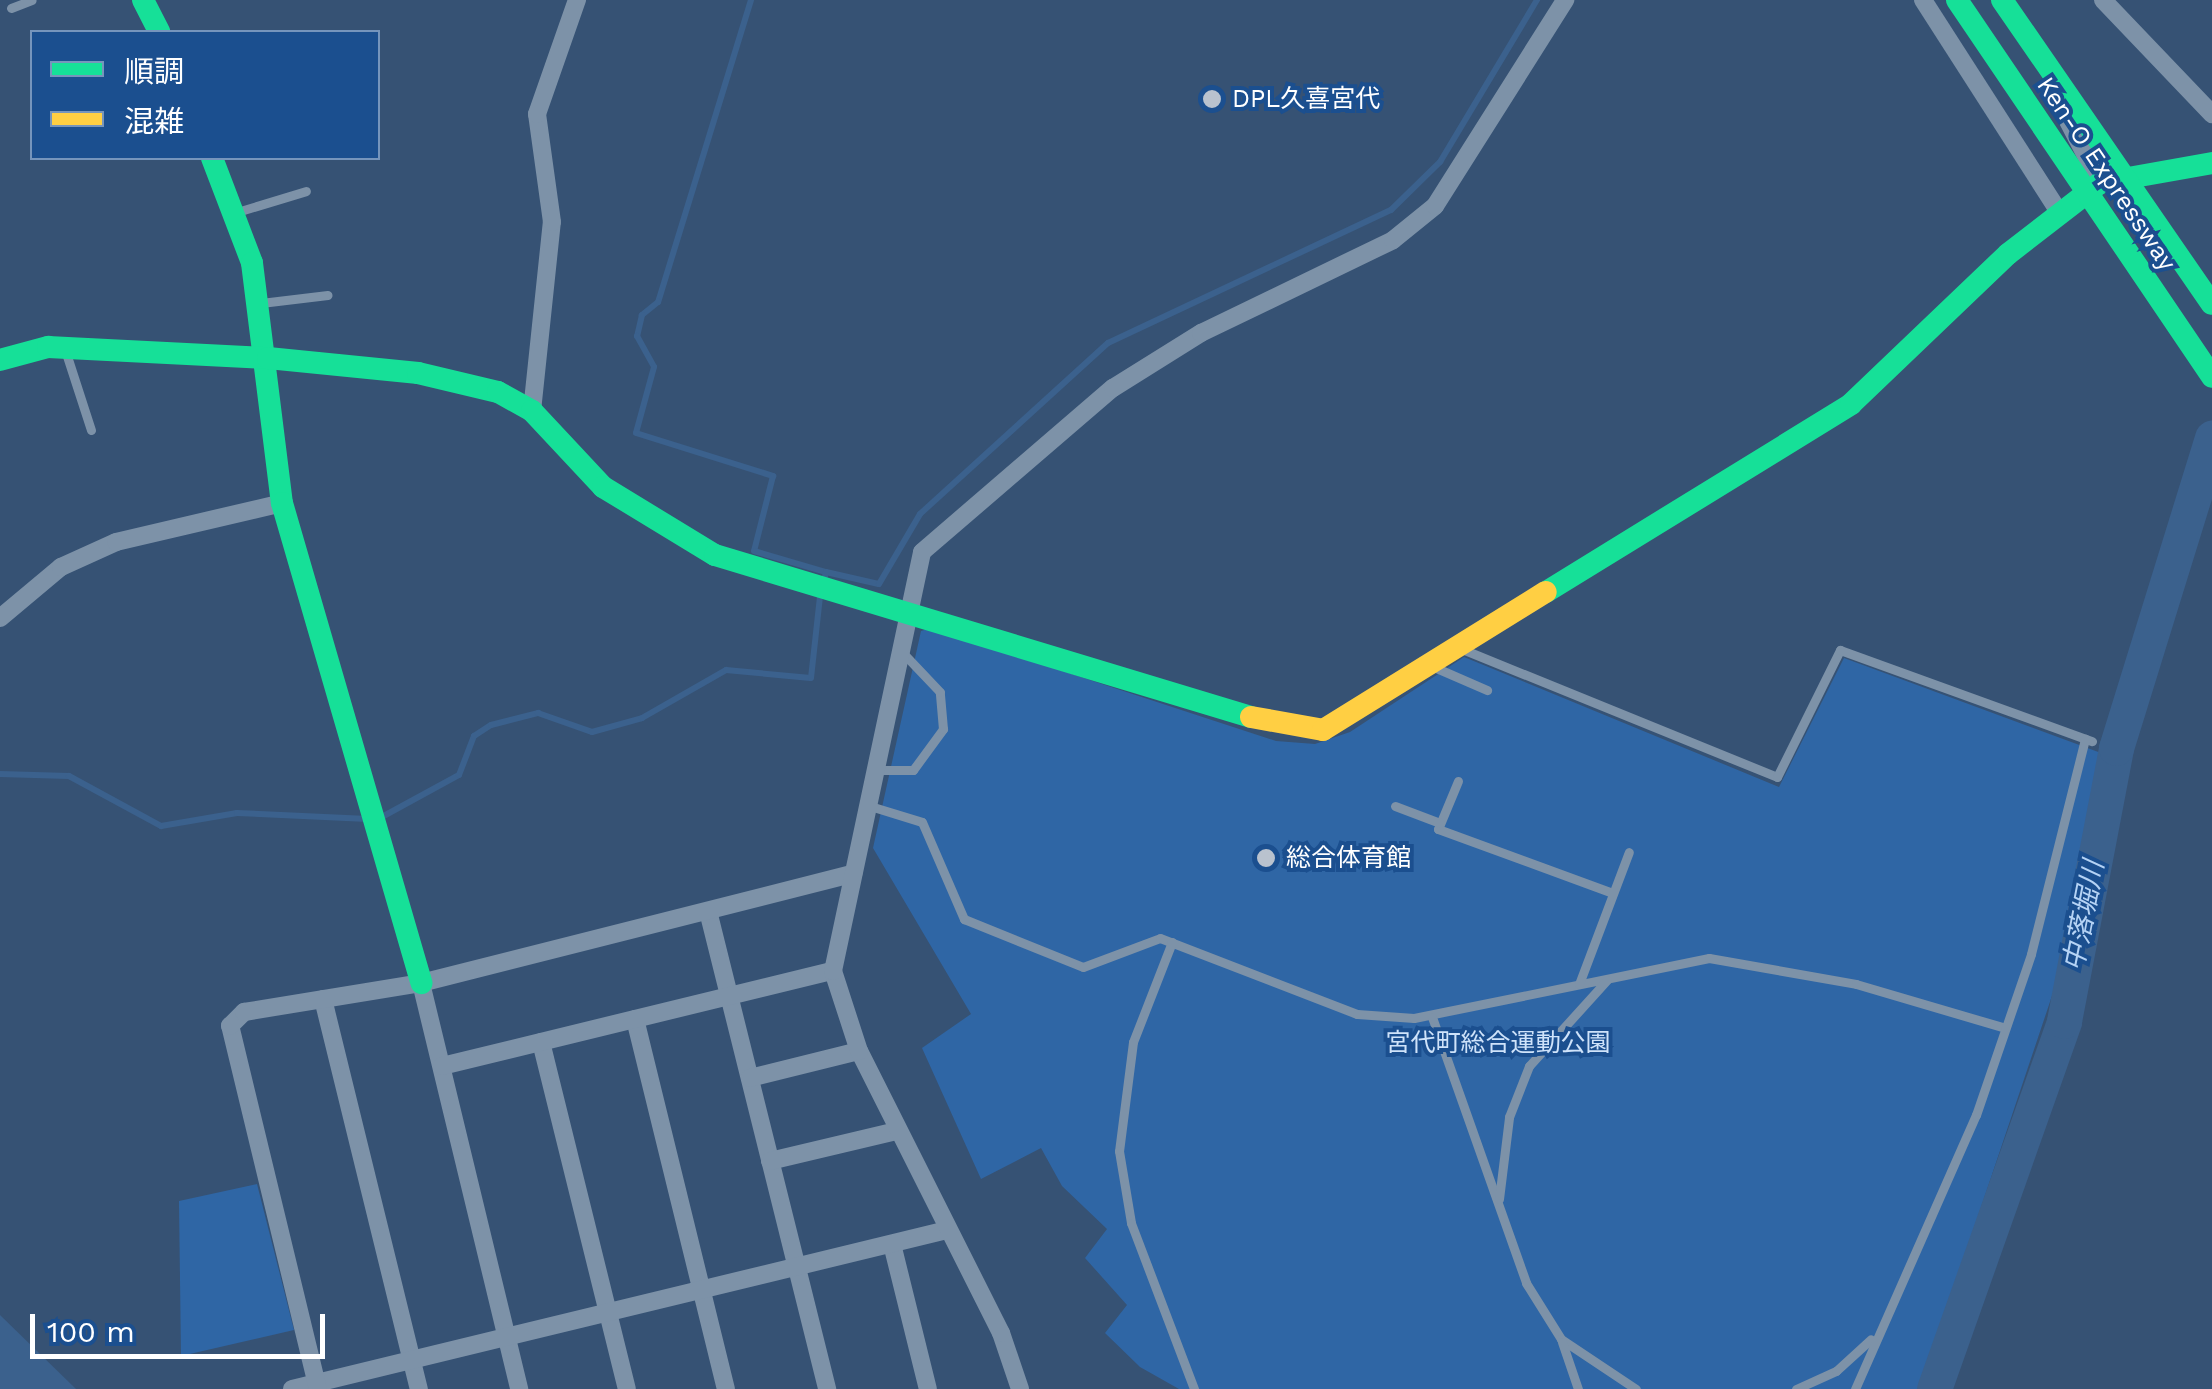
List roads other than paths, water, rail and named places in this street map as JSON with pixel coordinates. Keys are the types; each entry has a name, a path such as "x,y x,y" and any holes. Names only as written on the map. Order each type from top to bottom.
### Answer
{"main road":[{"path":"143,0 158,30"},
{"name":"Ken-O Expressway","path":"1957,0 2212,377"},
{"name":"Ken-O Expressway","path":"2002,0 2212,304"},
{"path":"213,160 236,212 259,304 282,502 422,983"},
{"path":"0,360 65,348 268,358 418,373 532,410 603,487 683,540 910,614 1296,731 1323,730 1434,667 1759,453 1851,404 2060,212 2100,183 2212,163"}],"street":[{"path":"532,410 552,222 537,114 577,0"},
{"path":"1020,1389 948,1230 859,1051 833,970 922,552 1114,388 1201,333 1393,240 1435,206 1565,0"},
{"path":"1922,0 2060,212"},
{"path":"2017,0 2027,41 2100,183"},
{"path":"2102,0 2212,114"},
{"path":"0,618 60,567 116,542 282,502"},
{"path":"317,1386 230,1026 244,1012 422,983 853,874"},
{"path":"708,911 827,1389"},
{"path":"442,1066 833,970"},
{"path":"422,983 519,1389"},
{"path":"324,999 419,1389"},
{"path":"635,1020 726,1389"},
{"path":"541,1042 627,1389"},
{"path":"750,1078 859,1051"},
{"path":"770,1161 897,1131"},
{"path":"292,1389 317,1386 506,1334 948,1230"},
{"path":"892,1244 928,1389"}],"lane":[{"path":"11,8 32,0"},
{"path":"236,212 306,191"},
{"path":"259,304 328,296"},
{"path":"65,348 91,430"},
{"path":"1462,648 1777,777 1840,650 2088,740 2031,954 2002,1027 1976,1114 1880,1324 1855,1389"},
{"path":"878,770 913,770 943,728 940,692 902,652"},
{"path":"1434,667 1486,690"},
{"path":"1440,823 1458,781"},
{"path":"870,806 922,822 964,919 1083,967 1160,938 1357,1014 1432,1017 1614,975 1709,958 1856,984 2002,1027"},
{"path":"1395,806 1613,893"},
{"path":"1580,984 1629,852"},
{"path":"1172,942 1133,1042 1119,1152 1131,1223 1194,1389"},
{"path":"1498,1204 1509,1118 1529,1066 1579,1002 1614,975"},
{"path":"1432,1017 1526,1283 1561,1339 1578,1389"},
{"path":"1796,1389 1836,1371 1880,1324"},
{"path":"1561,1339 1636,1389"}],"waterway":[{"path":"751,0 658,302 642,315 637,336 654,367 636,433 773,476 754,551 826,572"},
{"path":"823,584 826,572 879,584 920,514 1108,343 1391,210 1440,162 1537,0"},
{"name":"中落堀川","path":"1934,1389 2064,1021 2116,748 2212,437"},
{"path":"380,818 459,775 474,736 491,725 538,713 592,732 642,718 726,670 811,678 820,596"},
{"path":"0,774 69,776 161,826 237,813 368,819"}],"place":[{"name":"DPL久喜宮代","path":"1212,99"},
{"name":"総合体育館","path":"1266,858"}],"park label":[{"name":"宮代町総合運動公園","path":"1498,1043"}]}
